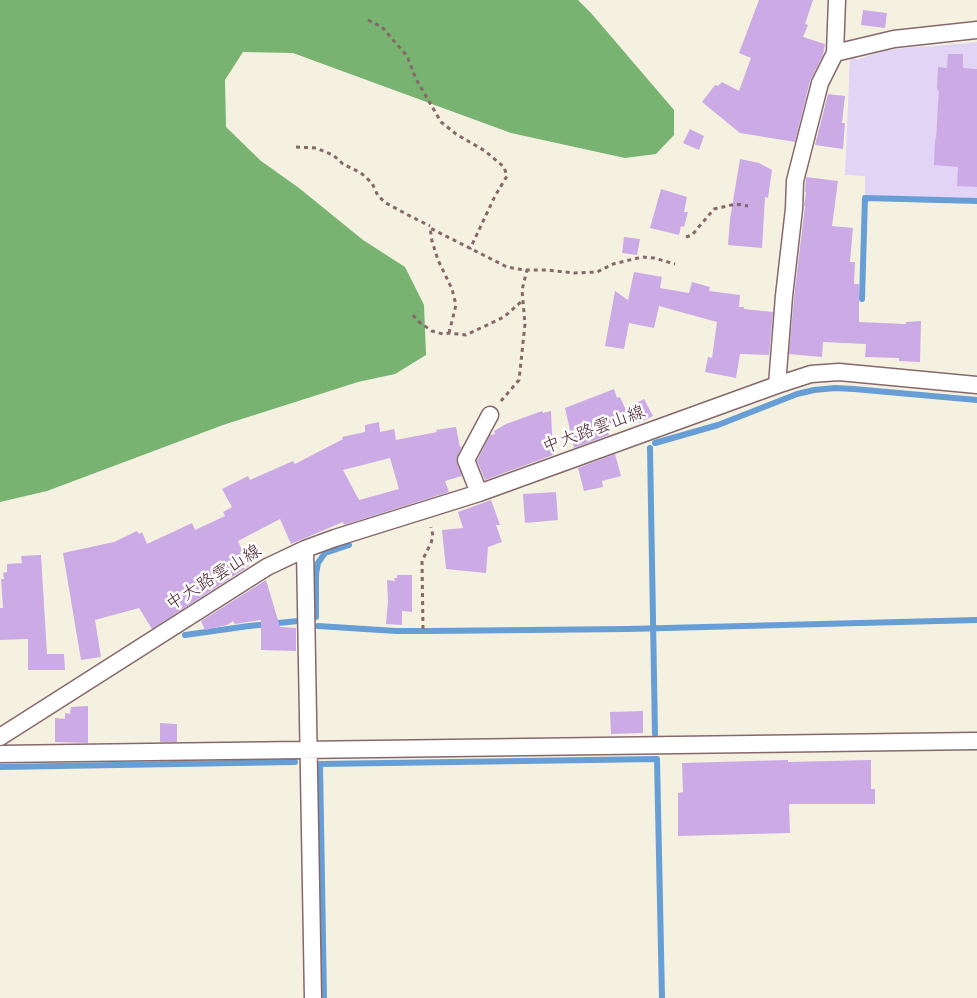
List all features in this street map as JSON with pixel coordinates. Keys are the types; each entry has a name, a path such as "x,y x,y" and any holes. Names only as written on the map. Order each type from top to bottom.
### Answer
{"street":[{"path":"777,385 795,181 820,83 835,53 837,0"},
{"path":"835,53 894,39 977,30"},
{"name":"中大路雲山線","path":"0,737 267,567 334,538 479,493 811,374 838,372 977,385"},
{"path":"479,493 466,460 490,415"},
{"path":"305,549 313,998"},
{"path":"0,754 977,740"}],"path":[{"path":"368,20 382,27 407,56 416,79 441,122 456,134 485,151 504,167 507,176 495,196 470,249"},
{"path":"296,147 316,148 334,154 343,164 361,173 372,183 378,196 386,203 430,226"},
{"path":"686,237 692,235 714,209 736,204 748,206"},
{"path":"450,333 456,305 452,289 438,260 430,228 507,267 527,270 574,273 597,272 613,264 642,257 654,258 675,264"},
{"path":"490,415 520,380 526,324 522,290 527,270"},
{"path":"413,315 432,331 442,334 466,335 504,317 523,300"},
{"path":"423,629 422,561 433,536 429,518"}],"shaded area":[{"path":"977,42 977,199 865,196 865,176 845,175 850,57 855,56 856,60 886,50"}],"green space":[{"path":"0,0 578,0 674,110 674,135 656,154 625,158 511,133 293,53 243,52 225,80 226,127 261,161 299,188 363,240 405,267 424,305 426,355 395,374 358,382 223,425 47,491 0,502"}],"building":[{"path":"759,0 813,0 805,24 808,25 803,37 825,44 823,55 810,81 795,142 740,133 702,102 715,85 718,86 722,82 739,91 751,58 739,53"},
{"path":"863,10 887,13 885,28 861,25"},
{"path":"948,54 963,54 963,68 977,69 977,187 957,186 958,167 934,165 939,90 937,90 938,67 947,68"},
{"path":"828,94 845,96 842,123 845,123 843,149 815,145"},
{"path":"690,129 704,136 699,150 683,143"},
{"path":"740,159 759,163 772,170 768,198 765,197 762,248 728,245 730,219"},
{"path":"806,177 838,181 832,226 853,228 850,262 855,262 854,284 859,284 859,322 906,324 906,322 921,321 920,362 899,361 899,358 865,357 866,344 823,342 822,357 789,354 805,206"},
{"path":"661,189 687,197 684,212 688,212 684,227 681,226 679,235 650,228"},
{"path":"624,237 640,239 637,255 622,253"},
{"path":"634,272 662,277 660,288 689,293 692,282 710,287 709,291 740,295 739,307 744,307 744,309 773,312 769,355 740,354 736,378 705,372 708,357 712,358 717,322 659,306 654,328 629,323 624,349 605,346 615,291 628,300"},
{"path":"614,389 617,398 620,397 629,417 607,426 609,435 574,448 565,408"},
{"path":"644,399 653,416 639,423 631,406"},
{"path":"542,411 543,413 551,411 553,455 485,480 477,461 490,435 495,434 494,431 506,424"},
{"path":"379,422 380,432 394,429 396,440 456,427 460,447 462,446 456,460 462,476 445,481 449,492 344,525 343,522 291,544 280,519 238,541 249,566 152,629 139,608 95,620 101,657 81,660 63,553 114,542 137,531 139,534 142,532 147,544 192,523 195,530 225,516 223,512 232,507 222,489 248,476 250,480 293,461 295,464 343,439 342,437 365,432 365,425","holes":["390,458 399,489 359,500 343,470"]},
{"path":"615,454 621,476 602,481 603,487 584,491 578,468"},
{"path":"556,492 558,520 525,523 523,494"},
{"path":"491,500 500,525 496,525 502,542 488,547 486,573 446,569 442,530 463,528 458,512"},
{"path":"41,555 47,654 64,654 65,670 28,670 28,639 0,640 0,608 3,608 1,579 4,579 3,573 7,572 7,564 22,563 21,556"},
{"path":"397,575 412,575 412,612 402,611 402,625 386,624 387,580 395,581 394,578 397,578"},
{"path":"266,580 280,627 296,628 296,651 261,650 261,620 235,624 233,621 227,625 205,630 201,621"},
{"path":"88,706 88,743 55,742 55,718 65,719 65,713 70,714 71,707"},
{"path":"643,711 643,733 611,734 610,712"},
{"path":"160,723 177,724 177,742 160,742"},
{"path":"788,760 788,762 871,760 871,789 875,789 875,804 790,804 790,833 678,836 678,793 683,792 682,763"}],"waterway":[{"path":"862,299 865,198 977,201"},
{"path":"655,443 718,425 797,394 814,390 854,389 977,400"},
{"path":"650,448 655,734"},
{"path":"316,617 316,574 318,563 325,553 349,545"},
{"path":"318,626 429,631 627,629 977,620"},
{"path":"185,635 298,621"},
{"path":"324,998 320,764 657,759 662,998"},
{"path":"0,767 295,762"}]}
